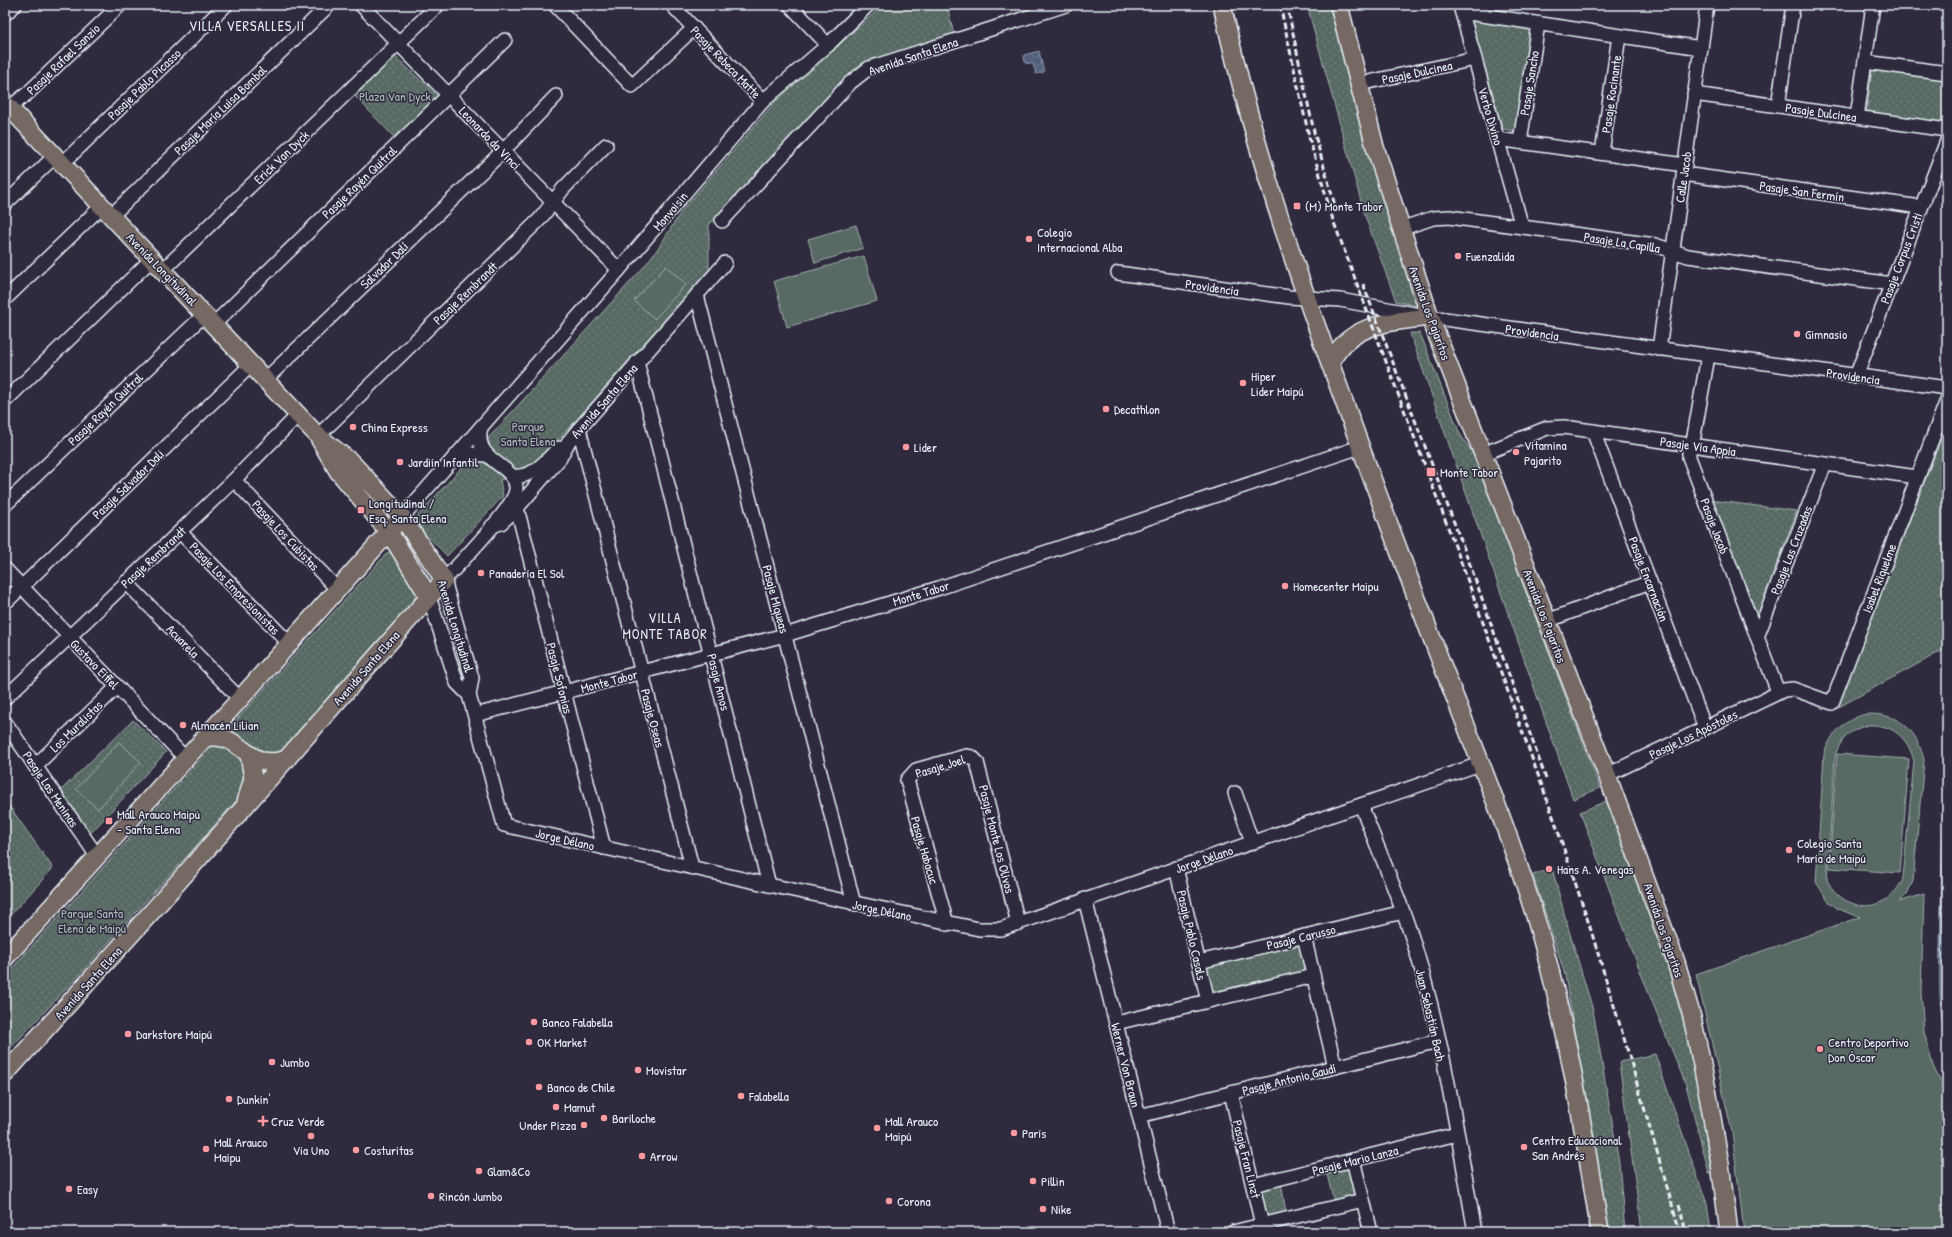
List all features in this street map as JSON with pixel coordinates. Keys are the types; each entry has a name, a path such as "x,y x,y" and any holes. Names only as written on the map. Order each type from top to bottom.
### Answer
{"main road":[{"path":"1222,5 1252,125 1307,299 1360,447 1524,882 1550,972 1575,1083 1600,1232"},
{"name":"Avenida Los Pajaritos","path":"1339,5 1359,84 1400,229 1430,317 1607,775 1667,937 1690,1011 1714,1126 1729,1232"},
{"name":"Avenida Longitudinal","path":"6,107 158,264 318,436 351,462 402,517 444,580"},
{"path":"1330,364 1343,344 1362,331 1391,322 1430,317"},
{"name":"Avenida Longitudinal","path":"318,436 338,471 388,532 429,597"},
{"path":"5,958 290,644 402,517"},
{"name":"Avenida Santa Elena","path":"5,1074 244,808 444,580"},
{"path":"237,702 232,726 244,750 253,778 244,808"},
{"path":"204,738 222,738 244,750 256,759 271,762 287,759"}],"street":[{"path":"5,14 15,5"},
{"name":"Pasaje Rafael Sanzio","path":"6,107 28,93 120,5"},
{"name":"Pasaje Pablo Picasso","path":"5,204 58,160 226,5"},
{"name":"Pasaje María Luisa Bombal","path":"5,299 107,211 329,5"},
{"name":"Leonardo da Vinci","path":"361,5 619,270"},
{"name":"Erick Van Dyck","path":"5,401 158,264 398,44 438,5"},
{"path":"555,5 632,86 694,28"},
{"name":"Pasaje Rebeca Matte","path":"672,5 763,101"},
{"path":"790,5 828,45"},
{"name":"Monvoisin","path":"481,427 619,270 763,101 828,45 868,5"},
{"name":"Avenida Santa Elena","path":"722,221 850,83 869,68 1066,5"},
{"name":"Calle Jacob","path":"1659,349 1707,5"},
{"path":"1778,106 1793,5"},
{"path":"1857,117 1873,5"},
{"path":"1461,9 1538,24 1701,48"},
{"name":"Verbo Divino","path":"1461,9 1522,227"},
{"name":"Pasaje Sancho","path":"1520,142 1538,24"},
{"name":"Pasaje Rocinante","path":"1602,153 1619,36"},
{"name":"Pasaje Rayén Quitral","path":"5,505 209,319 505,40"},
{"name":"Pasaje Dulcinea","path":"1359,84 1475,60"},
{"path":"1865,62 1947,73"},
{"name":"Pasaje Dulcinea","path":"1694,94 1947,130"},
{"name":"Salvador Dalí","path":"266,379 503,151 556,96"},
{"name":"Pasaje San Fermín","path":"1497,139 1602,153 1684,170 1921,207"},
{"name":"Pasaje Corpus Cristi","path":"1856,376 1947,141"},
{"name":"Pasaje Rembrandt","path":"318,436 540,219 563,188 606,146"},
{"name":"Pasaje La Capilla","path":"1400,229 1433,218 1444,217 1655,245 1688,256 1892,284"},
{"name":"Avenida Santa Elena","path":"444,580 492,526 501,523 517,508 560,458 569,441 579,429 725,264"},
{"name":"Providencia","path":"1118,273 1307,299 1355,302 1430,317 1947,388"},
{"name":"Pasaje Miqueas","path":"697,295 854,904"},
{"name":"Pasaje Jacob","path":"1708,356 1694,436 1689,451 1690,462 1778,692"},
{"name":"Pasaje Amos","path":"637,362 712,654 769,885"},
{"name":"Pasaje Salvador Dali","path":"5,603 252,364"},
{"name":"Isabel Riquelme","path":"1778,692 1789,688 1794,689 1832,703 1947,400"},
{"name":"Pasaje Rembrandt","path":"5,698 234,480 299,414"},
{"path":"481,427 480,442 486,456 511,476 516,485 515,495 492,526"},
{"path":"402,517 481,427"},
{"name":"Pasaje Vía Appia","path":"1483,454 1552,427 1564,427 1917,477"},
{"name":"Pasaje Oseas","path":"579,429 692,867"},
{"name":"Pasaje Encarnación","path":"1593,431 1705,728"},
{"path":"511,476 522,477 530,474 569,441"},
{"name":"Monte Tabor","path":"475,715 785,635 939,588 1360,447"},
{"path":"454,458 471,454 486,456"},
{"name":"Pasaje Las Cruzadas","path":"1757,636 1825,464"},
{"name":"Pasaje Los Cubistas","path":"234,480 338,590"},
{"name":"Pasaje Sofonias","path":"517,508 604,848"},
{"name":"Pasaje Los Empresionistas","path":"180,532 290,644"},
{"name":"Gustavo Eiffel","path":"5,569 186,759"},
{"name":"Avenida Longitudinal","path":"444,580 472,678 469,695 504,825"},
{"name":"Acuarela","path":"126,582 237,702"},
{"path":"1547,621 1650,582"},
{"name":"Avenida Longitudinal","path":"429,597 457,683 469,695"},
{"name":"Los Muralistas","path":"35,766 117,687"},
{"name":"Pasaje Los Apóstoles","path":"1607,775 1778,692"},
{"name":"Pasaje Las Meninas","path":"5,722 97,856"},
{"name":"Pasaje Joel","path":"909,776 916,770 966,756 972,757"},
{"name":"Pasaje Monte Los Olivos","path":"972,757 977,762 1018,923"},
{"name":"Jorge Délano","path":"504,825 854,904 947,924 989,930 1001,929 1480,764"},
{"name":"Pasaje Habacuc","path":"909,776 906,784 947,924"},
{"path":"1235,793 1252,842"},
{"name":"Juan Sebastián Bach","path":"1361,805 1403,912 1425,983 1457,1134 1475,1232"},
{"name":"Pasaje Pablo Casals","path":"1176,868 1208,1001"},
{"name":"Werner Von Braun","path":"1085,899 1168,1232"},
{"name":"Pasaje Carusso","path":"1199,962 1403,912"},
{"path":"1304,936 1335,1067"},
{"path":"1116,1023 1313,976"},
{"name":"Pasaje Antonio Gaudí","path":"1139,1116 1438,1041"},
{"name":"Pasaje Fran Linzt","path":"1230,1093 1262,1225"},
{"name":"Pasaje Mario Lanza","path":"1253,1185 1457,1134"},
{"path":"1353,1160 1371,1232"},
{"path":"1233,1232 1363,1200"}],"green space":[{"name":"Parque Santa Elena","path":"883,5 947,5 954,35 854,71 709,225 709,270 534,467 525,474 500,480 503,496 447,556 413,521 642,269 659,247 681,212 774,103"},
{"path":"1307,5 1329,5 1383,200 1421,307 1396,301 1365,216"},
{"path":"1470,19 1531,29 1514,131 1503,129"},
{"name":"Plaza Van Dyck","path":"394,55 438,97 394,137 354,95"},
{"path":"1872,69 1947,79 1946,127 1866,115"},
{"path":"856,225 863,248 815,263 808,239"},
{"path":"864,256 877,301 787,327 774,281"},
{"path":"666,266 686,284 655,319 634,301"},
{"path":"1410,333 1420,333 1460,434 1475,457 1600,788 1573,799"},
{"path":"1947,424 1947,648 1837,708"},
{"path":"1710,500 1797,511 1755,621"},
{"name":"Parque Santa Elena de Maipú","path":"388,552 395,554 417,589 413,605 81,973 5,1054 5,976"},
{"name":"Centro Deportivo Don Óscar","path":"1866,714 1878,714 1888,716 1905,725 1917,740 1924,760 1913,881 1907,894 1899,902 1924,894 1921,993 1924,1032 1933,1066 1947,1095 1947,1232 1744,1232 1732,1132 1696,974 1860,917 1838,909 1828,901 1816,882 1824,754 1830,740 1839,728","holes":["1868,725 1877,725 1892,730 1898,734 1908,745 1914,761 1903,878 1896,890 1887,899 1877,904 1866,906 1855,904 1844,899 1835,891 1827,880 1835,756 1843,740 1851,732"]},
{"path":"133,720 166,752 88,836 57,794"},
{"path":"119,742 141,762 98,809 76,789"},
{"path":"1837,754 1909,759 1900,873 1829,868"},
{"path":"5,800 53,868 5,921"},
{"path":"1606,801 1659,932 1679,990 1715,1172 1709,1173 1686,1085 1645,984 1580,812"},
{"path":"1552,868 1593,1010 1619,1163 1625,1232 1608,1232 1565,975 1533,875"},
{"path":"1302,941 1309,971 1213,994 1206,964"},
{"path":"1655,1054 1707,1204 1711,1232 1642,1232 1619,1062"},
{"path":"1351,1165 1359,1197 1334,1202 1326,1171"},
{"path":"1281,1182 1286,1213 1270,1216 1265,1212 1261,1190 1265,1185"}],"water":[{"path":"1039,51 1044,72 1036,74 1033,64 1025,63 1024,55"},
{"path":"1947,801 1947,1047 1941,1014 1940,962 1942,856"}],"railway":[{"path":"1280,5 1310,141 1333,220 1461,562 1554,819 1589,924 1626,1045 1680,1232"},
{"path":"1287,5 1314,132 1336,209"},
{"path":"1363,284 1468,559 1546,779"},
{"path":"1679,1205 1686,1232"}],"place":[{"name":"(M) Monte Tabor","path":"1297,206"},
{"name":"Colegio Internacional Alba","path":"1029,239"},
{"name":"Fuenzalida","path":"1458,256"},
{"name":"Gimnasio","path":"1797,334"},
{"name":"Hiper Lider Maipú","path":"1243,383"},
{"name":"Decathlon","path":"1106,409"},
{"name":"China Express","path":"353,427"},
{"name":"Lider","path":"906,447"},
{"name":"Vitamina Pajarito","path":"1516,452"},
{"name":"Jardiín Infantil","path":"400,462"},
{"name":"Monte Tabor","path":"1431,472"},
{"name":"Longitudinal / Esq. Santa Elena","path":"361,510"},
{"name":"Panadería El Sol","path":"481,573"},
{"name":"Homecenter Maipu","path":"1285,586"},
{"name":"Almacén Lilian","path":"183,725"},
{"name":"Mall Arauco Maipú - Santa Elena","path":"109,821"},
{"name":"Colegio Santa María de Maipú","path":"1789,850"},
{"name":"Hans A. Venegas","path":"1549,869"},
{"name":"Banco Falabella","path":"534,1022"},
{"name":"Darkstore Maipú","path":"128,1034"},
{"name":"OK Market","path":"529,1042"},
{"name":"Centro Deportivo Don Óscar","path":"1820,1049"},
{"name":"Jumbo","path":"272,1062"},
{"name":"Movistar","path":"638,1070"},
{"name":"Banco de Chile","path":"539,1087"},
{"name":"Falabella","path":"741,1096"},
{"name":"Dunkin'","path":"229,1099"},
{"name":"Mamut","path":"556,1107"},
{"name":"Bariloche","path":"604,1118"},
{"name":"Cruz Verde","path":"263,1121"},
{"name":"Under Pizza","path":"584,1125"},
{"name":"Mall Arauco Maipú","path":"877,1128"},
{"name":"París","path":"1014,1133"},
{"name":"Via Uno","path":"311,1136"},
{"name":"Centro Educacional San Andrés","path":"1524,1147"},
{"name":"Mall Arauco Maipu","path":"206,1149"},
{"name":"Costuritas","path":"356,1150"},
{"name":"Arrow","path":"642,1156"},
{"name":"Glam&Co","path":"479,1171"},
{"name":"Pillin","path":"1033,1181"},
{"name":"Easy","path":"69,1189"},
{"name":"Rincón Jumbo","path":"431,1196"},
{"name":"Corona","path":"889,1201"},
{"name":"Nike","path":"1043,1209"}],"district":[{"name":"VILLA VERSALLES II","path":"247,25"},
{"name":"VILLA MONTE TABOR","path":"665,626"}]}
